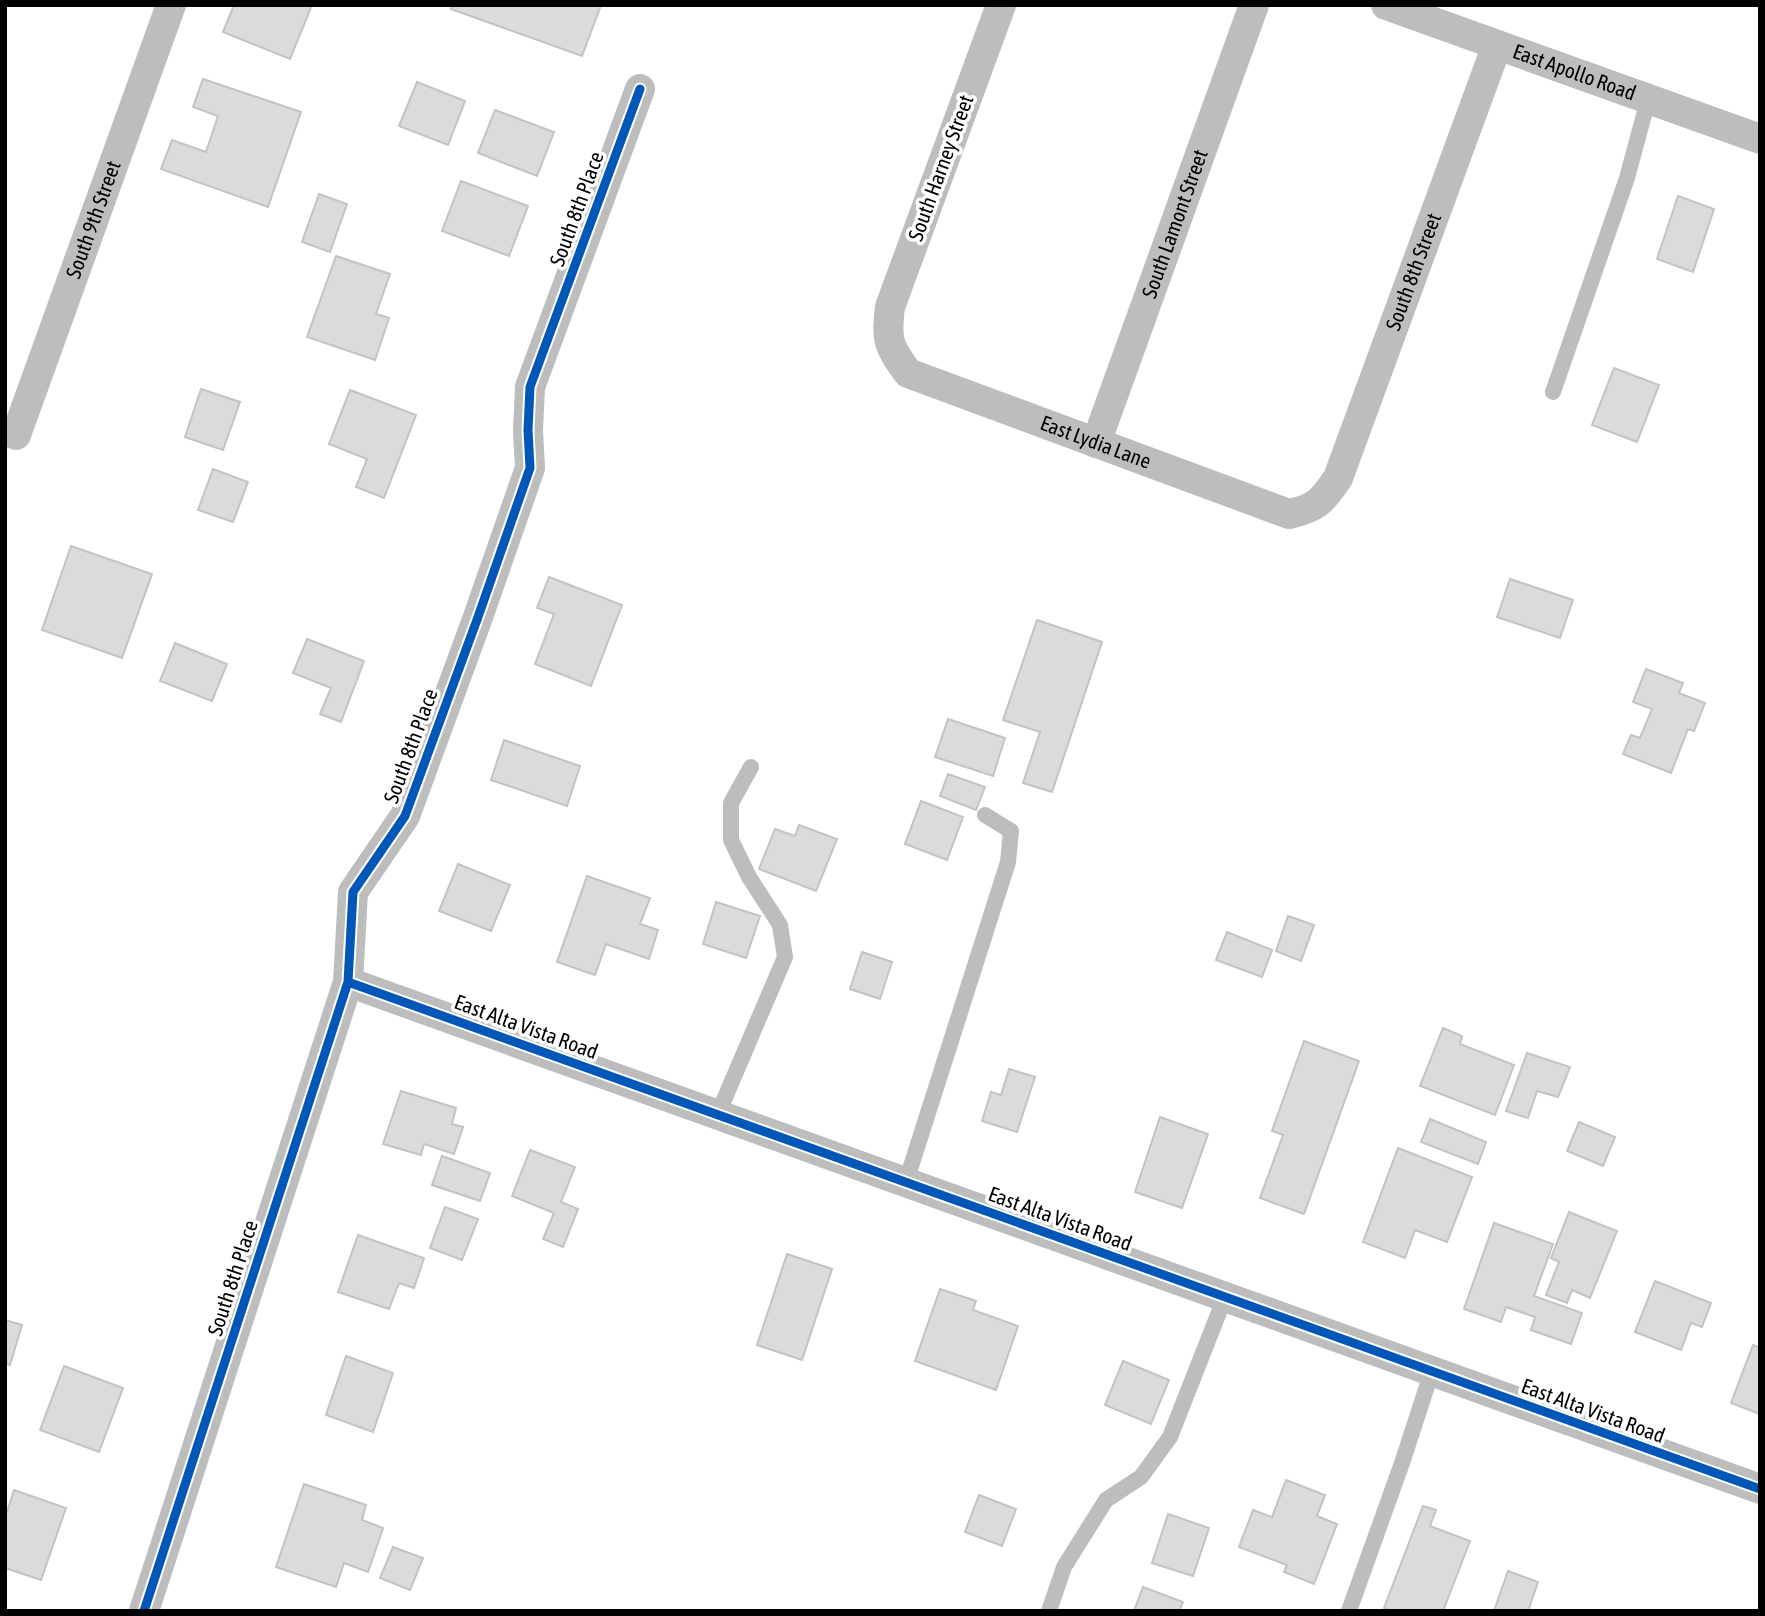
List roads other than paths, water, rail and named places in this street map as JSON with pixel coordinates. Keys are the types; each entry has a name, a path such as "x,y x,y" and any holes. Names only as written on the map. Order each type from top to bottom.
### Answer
{"street":[{"name":"South 9th Street","path":"16,435 171,5"},
{"name":"South Harney Street","path":"887,331 890,306 1001,5"},
{"name":"South Lamont Street","path":"1096,443 1254,5"},
{"name":"East Apollo Road","path":"1386,5 1760,139"},
{"name":"South 8th Street","path":"1325,498 1338,478 1497,45"},
{"name":"South 8th Place","path":"144,1611 348,982 353,892 405,816 478,617 530,468 530,387 640,89"},
{"name":"East Lydia Lane","path":"887,331 892,351 908,373 1289,514 1309,510 1325,498"},
{"name":"East Alta Vista Road","path":"348,982 1760,1489"}],"lane":[{"path":"1553,392 1627,178 1648,100"},
{"path":"718,1114 785,957 780,925 749,877 732,840 731,803 751,767"},
{"path":"906,1182 1008,862 1011,831 985,815"},
{"path":"1049,1611 1064,1567 1106,1500 1141,1477 1170,1437 1225,1297"},
{"path":"1349,1611 1432,1371"}]}
